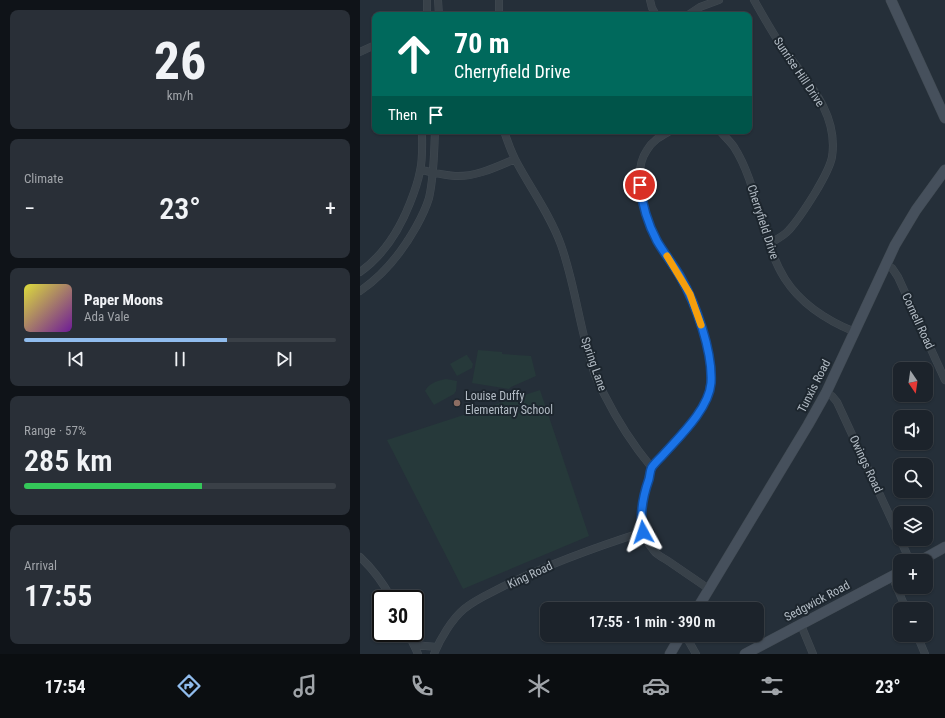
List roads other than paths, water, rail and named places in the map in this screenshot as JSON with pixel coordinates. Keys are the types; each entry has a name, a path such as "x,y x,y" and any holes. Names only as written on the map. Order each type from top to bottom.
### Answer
{"street":[{"path":"427,12 428,0"},
{"path":"438,0 438,12"},
{"path":"499,0 499,12"},
{"path":"650,0 654,12"},
{"path":"692,12 700,7 720,0"},
{"name":"Sunrise Hill Drive","path":"754,0 782,46 821,102 831,127 833,142 832,159 822,182 788,232 769,244"},
{"path":"891,0 945,118"},
{"path":"360,52 372,46"},
{"path":"360,272 377,258 391,242 401,225 416,188 421,170 422,134"},
{"path":"360,291 385,271 411,235 422,216 428,199 433,173 435,134"},
{"name":"Spring Lane","path":"505,134 515,159 544,210 560,244 566,263 583,336 595,376 613,412 637,450 652,468"},
{"path":"664,134 657,138 646,150 641,164 639,177 641,194 656,240 690,294 708,349 711,366 711,385 706,400 698,415 652,468 643,496 641,513 642,525 647,542 655,552 709,589"},
{"name":"Cherryfield Drive","path":"723,134 734,147 743,165 751,184 769,244 785,279 814,309 827,318 854,332"},
{"path":"421,170 456,176 475,174 515,159"},
{"name":"Tunxis Road","path":"701,602 826,393 895,245 908,223 945,170"},
{"name":"Cornell Road","path":"886,265 892,268 898,277 945,380"},
{"name":"Owings Road","path":"826,393 832,396 837,402 893,524"},
{"name":"King Road","path":"434,654 447,630 458,615 469,606 489,594 548,566 643,532"},
{"path":"932,554 945,547"},
{"path":"360,556 370,566 387,590"},
{"name":"Sedgwick Road","path":"745,654 893,576"},
{"path":"801,625 813,654"},
{"path":"412,642 418,654"},
{"path":"670,654 677,642"},
{"path":"689,642 696,654"},
{"path":"920,642 925,654"},
{"path":"414,645 437,647"}],"place":[{"name":"Louise Duffy Elementary School","path":"457,403"}]}
